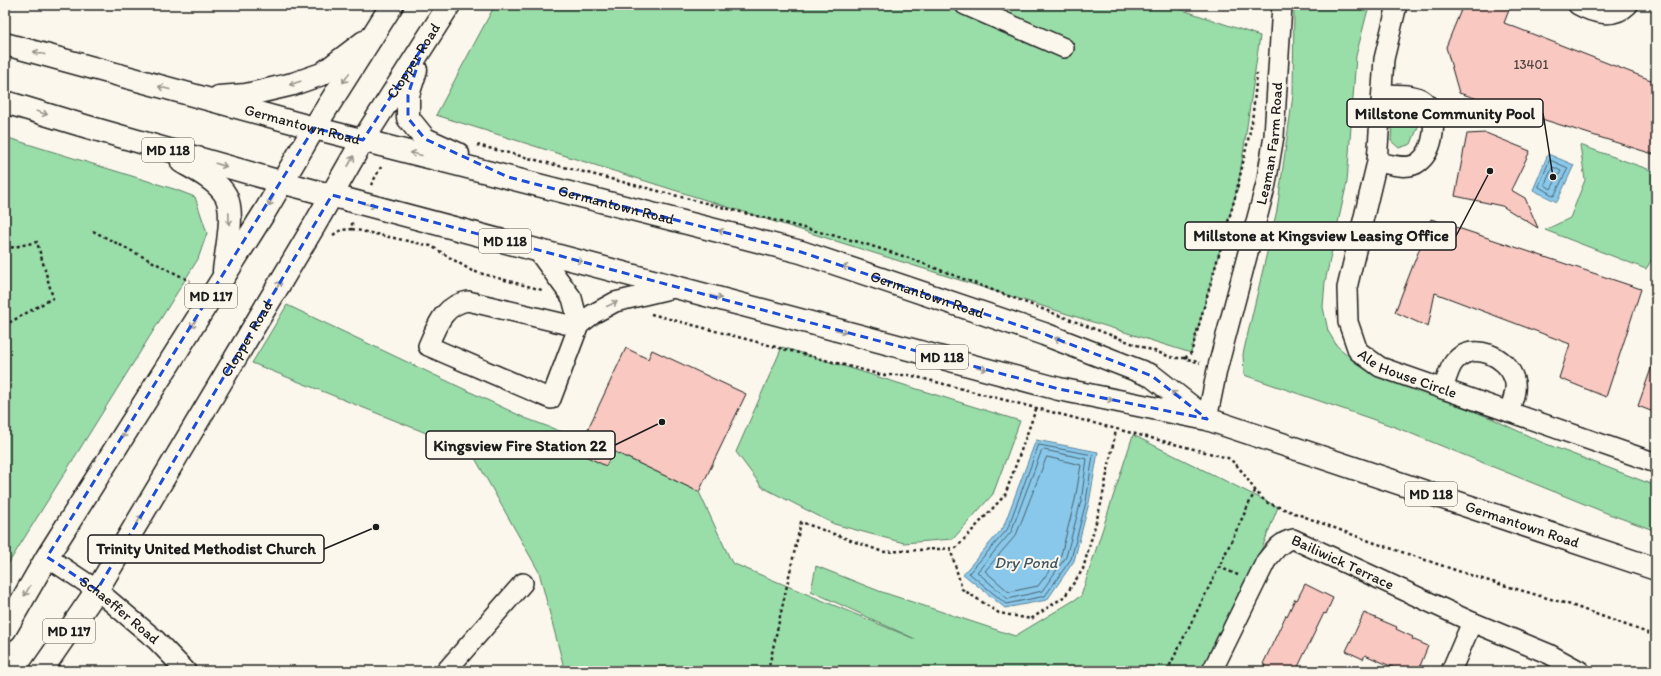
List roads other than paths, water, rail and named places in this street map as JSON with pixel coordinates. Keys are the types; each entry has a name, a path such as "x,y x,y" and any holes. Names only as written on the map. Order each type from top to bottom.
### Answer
{"main road":[{"name":"MD 117","path":"5,630 46,557 392,5"},
{"name":"Clopper Road","path":"41,671 97,590 332,195 363,140 449,5"},
{"path":"201,98 246,95 293,84 322,74 375,34"},
{"name":"Germantown Road","path":"5,44 314,128 801,252 1044,334 1152,376 1207,419"},
{"path":"424,45 408,95 408,118 425,139 508,177"},
{"name":"Germantown Road","path":"5,102 157,147 332,195 357,212 537,250 1059,389 1207,419 1656,569"},
{"path":"157,147 209,178 226,196 230,220 223,276"}],"street":[{"path":"965,5 1064,48"},
{"name":"Leaman Farm Road","path":"1207,419 1217,370 1266,184 1274,136 1282,5"},
{"name":"Ale House Circle","path":"1397,5 1384,59 1377,162 1347,288 1348,322 1358,351 1380,367 1656,463"},
{"path":"1578,5 1588,11 1605,15 1622,11 1628,5"},
{"path":"1377,162 1404,167 1419,163 1429,149 1434,131 1432,115 1426,102 1414,97 1382,94"},
{"path":"537,250 572,298 579,325"},
{"path":"579,325 565,324 468,301 458,302 448,309 442,316 428,346 551,398 579,325 592,314 615,302 678,288"},
{"path":"1443,389 1454,362 1462,354 1477,351 1490,354 1506,363 1515,379 1515,391 1509,412"},
{"name":"Bailiwick Terrace","path":"1212,671 1266,561 1275,549 1286,540 1293,539 1472,622 1550,654 1580,671"},
{"name":"Schaeffer Road","path":"46,557 97,590 156,640 186,671"},
{"path":"446,671 523,583"},
{"path":"1451,671 1472,622"}],"water":[{"path":"1548,154 1574,165 1557,202 1533,190"},
{"name":"Dry Pond","path":"1036,440 1098,452 1089,503 1074,561 1047,600 1005,608 963,574 1003,528"}],"place":[{"name":"Millstone at Kingsview Leasing Office","path":"1490,171"},
{"name":"Millstone Community Pool","path":"1553,177"},
{"name":"Kingsview Fire Station 22","path":"662,422"},
{"name":"Trinity United Methodist Church","path":"376,527"}]}
